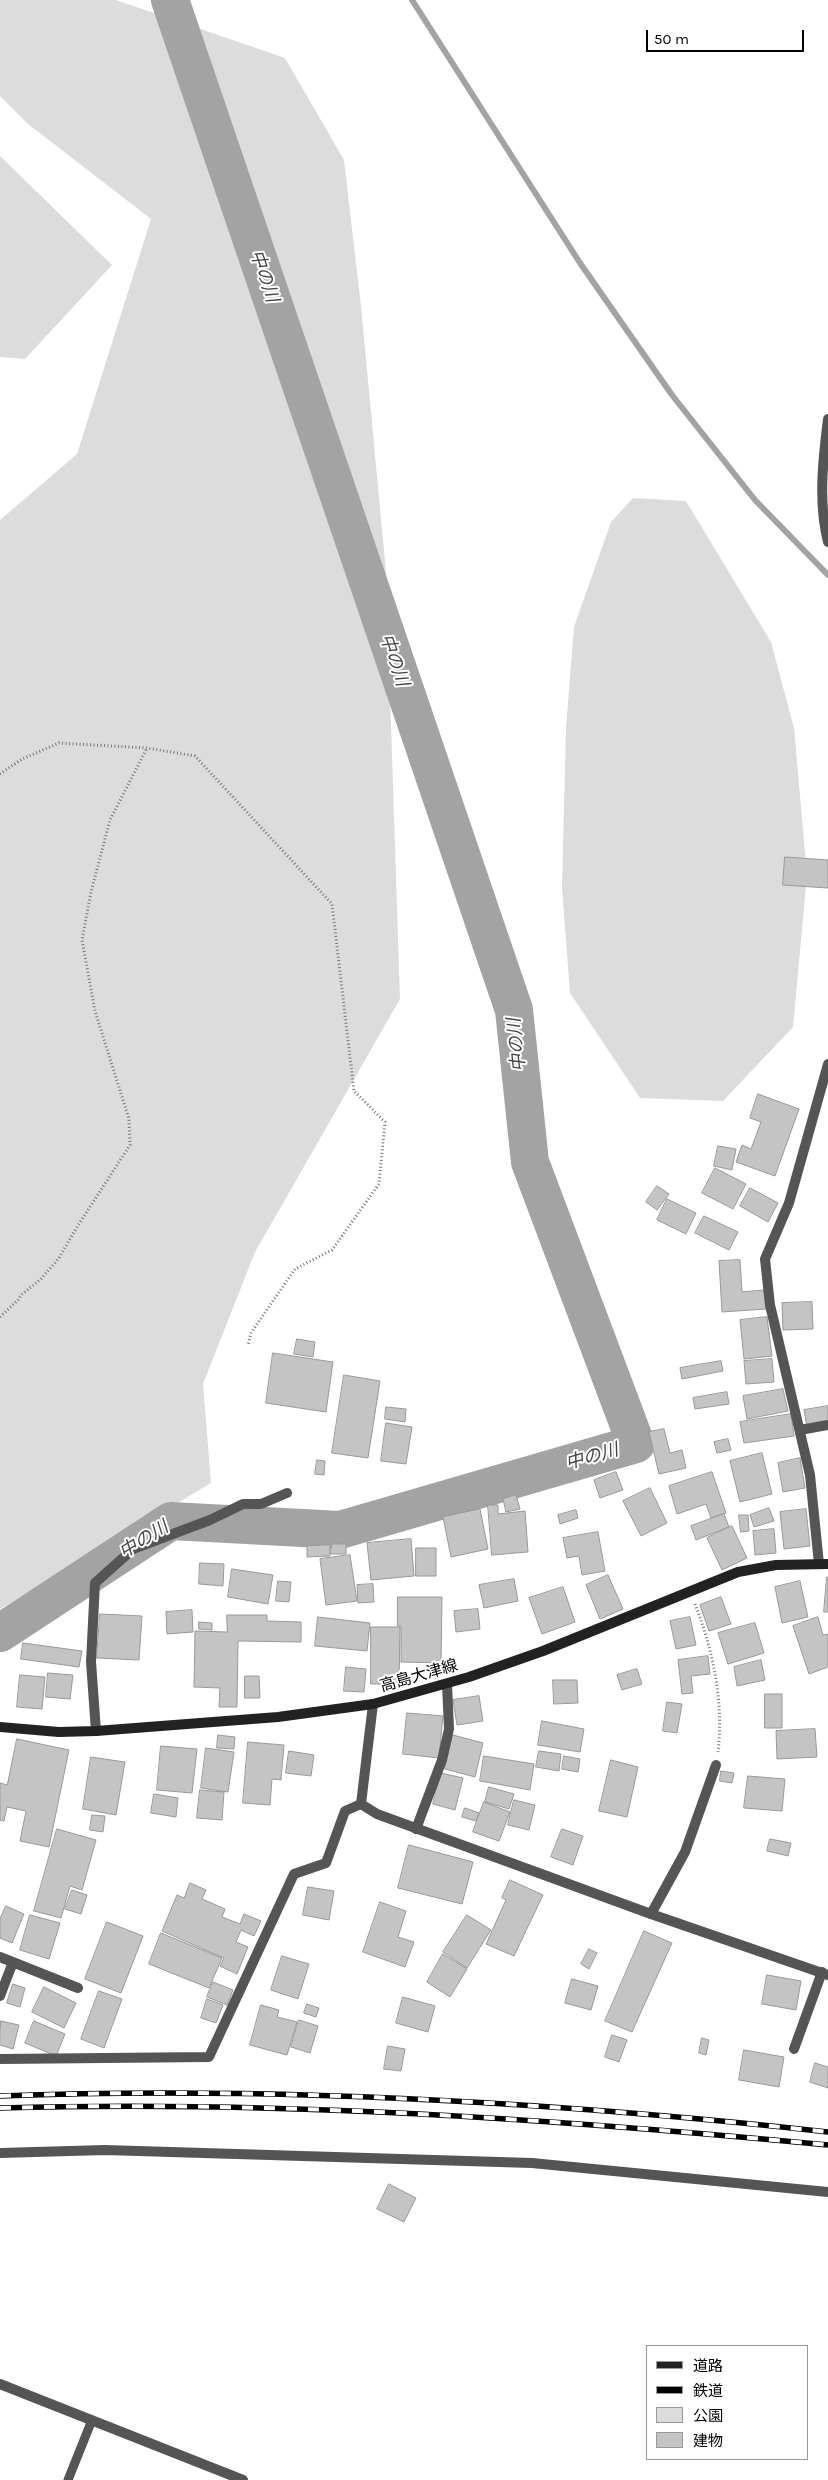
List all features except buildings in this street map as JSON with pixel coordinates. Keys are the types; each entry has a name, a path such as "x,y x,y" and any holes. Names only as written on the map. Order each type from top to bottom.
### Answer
{"main road":[{"name":"高島大津線","path":"0,1727 59,1732 96,1731 278,1717 373,1704 447,1684 543,1651 738,1572 776,1565 824,1564"}],"street":[{"path":"828,419 822,466 825,531 828,542"},
{"path":"824,1564 810,1475 770,1305 765,1259 789,1203 828,1064"},
{"path":"800,1430 828,1425"},
{"path":"96,1731 91,1662 95,1583 133,1550 210,1520 243,1504 261,1504 287,1493"},
{"path":"416,1829 442,1760 449,1729 447,1684"},
{"path":"361,1804 373,1704"},
{"path":"652,1914 686,1852 716,1765"},
{"path":"361,1804 377,1814 416,1829 652,1914 825,1973 794,2049"},
{"path":"0,2060 209,2057 294,1874 326,1864 345,1811 361,1804"},
{"path":"0,1957 78,1988"},
{"path":"0,1996 14,1962"},
{"path":"0,2153 105,2150 532,2164 828,2192"},
{"path":"0,2384 243,2480"}],"lane":[{"path":"68,2480 92,2420"}],"path":[{"path":"0,774 22,759 59,743 148,748 195,756 332,904 354,1091 385,1122 379,1184 332,1250 295,1269 251,1333 248,1345"},
{"path":"0,1317 21,1295 41,1279 59,1258 77,1226 130,1145 129,1119 95,1011 82,940 91,892 110,820 148,748"},
{"path":"691,1591 708,1639 715,1678 721,1728 716,1765"}],"green space":[{"path":"0,0 116,0 285,58 344,160 361,306 386,572 400,999 255,1252 203,1384 211,1483 0,1609 0,520 77,454 151,219 28,124 0,96"},
{"path":"0,156 112,265 25,359 0,357"},
{"path":"633,498 686,501 771,642 794,728 807,875 793,1027 723,1101 640,1098 570,993 562,888 566,728 574,627 611,522"}],"waterway":[{"name":"中の川","path":"0,1633 171,1521 340,1530 636,1444 530,1162 514,1010 170,0"},
{"path":"412,0 580,263 672,395 755,500 828,575"}],"railway":[{"path":"0,2096 207,2093 415,2099 622,2112 828,2132"},
{"path":"0,2108 104,2106 311,2109 622,2127 828,2145"}]}
